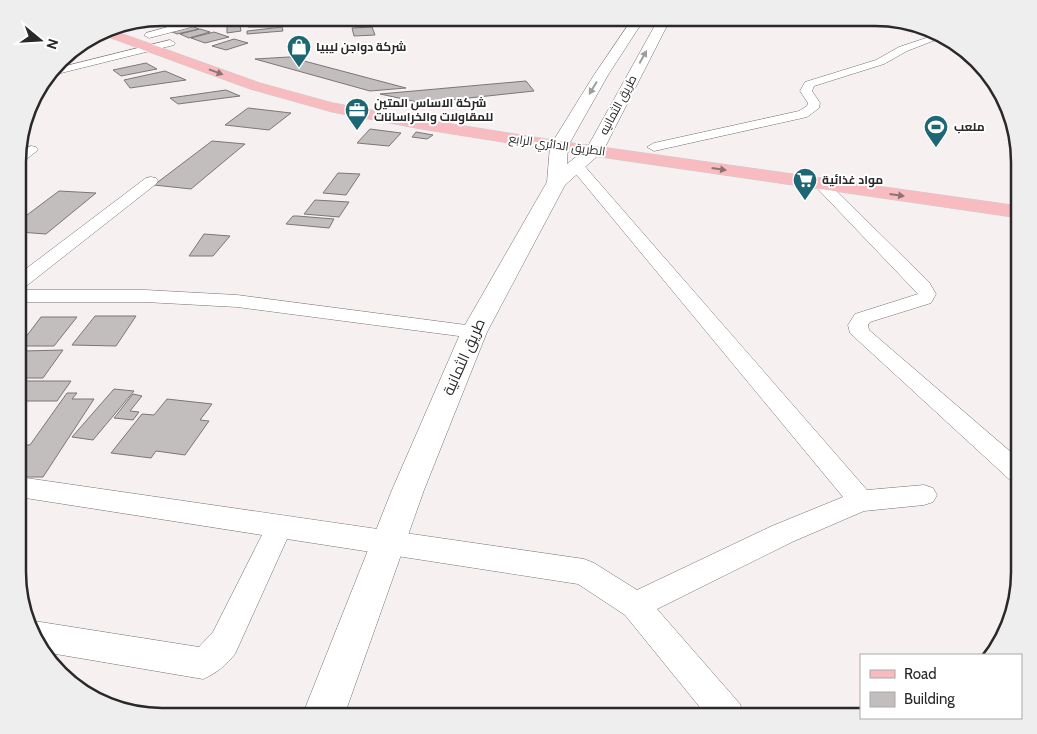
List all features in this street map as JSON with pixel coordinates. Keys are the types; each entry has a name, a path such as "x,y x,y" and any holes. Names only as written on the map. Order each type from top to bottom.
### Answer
{"main road":[{"name":"الطريق الدائري الرابع","path":"129,31 149,42 255,86 332,107 421,124 562,140"},
{"name":"الطريق الدائري الرابع","path":"116,35 149,42 170,43 275,79 352,99 562,140"},
{"path":"562,140 597,145 654,147 1010,197"},
{"name":"الطريق الدائري الرابع","path":"597,145 820,184 1010,211"}],"street":[{"path":"64,69 149,42 187,26"},
{"name":"طريق الثمانية","path":"326,707 408,490 474,332 566,174 562,140 600,75 633,27"},
{"name":"طريق الثمانيه","path":"566,174 597,145 660,27"},
{"path":"654,147 803,114 813,108 814,103 806,91 809,84 880,62 903,50 932,39"},
{"path":"27,153 31,150"},
{"path":"566,174 861,502"},
{"path":"26,277 150,181"},
{"path":"820,184 922,286 927,294 924,299 862,318 858,325 860,334 1010,465"},
{"path":"26,296 144,296 237,301 474,332"},
{"path":"27,488 584,572 635,605 721,708"},
{"path":"635,605 782,534 861,502 924,495"},
{"path":"44,638 203,663 215,654 224,643 280,525"}],"building":[{"path":"185,26 199,29 177,34 168,30"},
{"path":"227,26 240,26 241,31 227,33"},
{"path":"248,26 273,27 248,27"},
{"path":"282,27 283,31 247,34 247,31"},
{"path":"372,27 375,35 354,36 352,28"},
{"path":"200,29 210,32 189,38 180,34"},
{"path":"214,32 229,37 205,43 191,38"},
{"path":"234,39 248,43 226,50 212,46"},
{"path":"289,57 406,88 370,91 255,59"},
{"path":"146,63 157,69 121,76 113,70"},
{"path":"165,71 186,80 130,88 124,80"},
{"path":"526,81 534,91 422,103 380,94"},
{"path":"226,90 240,96 178,104 170,98"},
{"path":"248,108 291,113 269,130 225,125"},
{"path":"370,129 401,133 389,146 357,143"},
{"path":"416,132 433,135 427,139 412,137"},
{"path":"212,141 245,144 191,189 154,185"},
{"path":"338,173 360,174 346,195 323,193"},
{"path":"59,191 96,193 46,234 26,233 26,216"},
{"path":"315,200 349,202 339,217 304,214"},
{"path":"293,216 334,219 329,228 286,224"},
{"path":"204,234 230,236 213,256 189,256"},
{"path":"95,316 136,316 116,346 72,345"},
{"path":"41,317 77,317 54,346 26,346 26,336"},
{"path":"63,350 43,378 27,378 26,351"},
{"path":"27,381 71,381 57,401 27,401"},
{"path":"114,389 134,391 93,440 72,437"},
{"path":"67,393 77,393 72,399 94,399 43,477 27,477 27,445 30,445"},
{"path":"133,394 142,396 130,411 139,412 133,420 114,418"},
{"path":"167,399 212,404 200,420 209,421 185,455 156,451 151,458 111,453 142,414 154,415"}],"place":[{"name":"شركة دواجن ليبيا","path":"299,68"},
{"name":"شركة الاساس المتين للمقاولات والخراسانات","path":"357,131"},
{"name":"ملعب","path":"936,148"},
{"name":"مواد غذائية","path":"805,201"}]}
